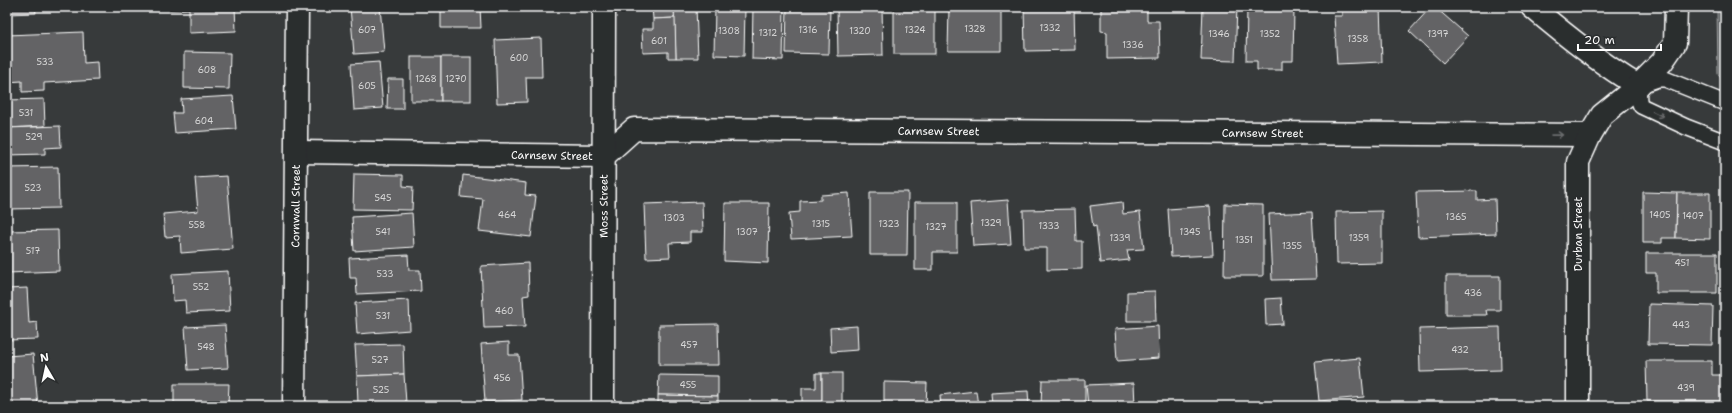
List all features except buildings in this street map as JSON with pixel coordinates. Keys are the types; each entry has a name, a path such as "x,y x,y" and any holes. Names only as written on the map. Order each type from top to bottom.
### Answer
{"street":[{"name":"Cornwall Street","path":"294,406 298,7"},
{"name":"Moss Street","path":"603,406 604,7"},
{"path":"1532,7 1561,32 1604,65 1638,86"},
{"name":"Durban Street","path":"1578,406 1578,162 1590,135 1602,115 1638,86 1662,62 1675,43 1676,7"},
{"name":"Carnsew Street","path":"297,152 604,156 634,129 1590,135"}],"lane":[{"path":"1725,103 1664,79 1658,79 1638,86 1639,101 1641,106 1686,127 1725,142"}],"shaded area":[{"path":"1717,7 1725,7 1725,84 1718,74"}]}
